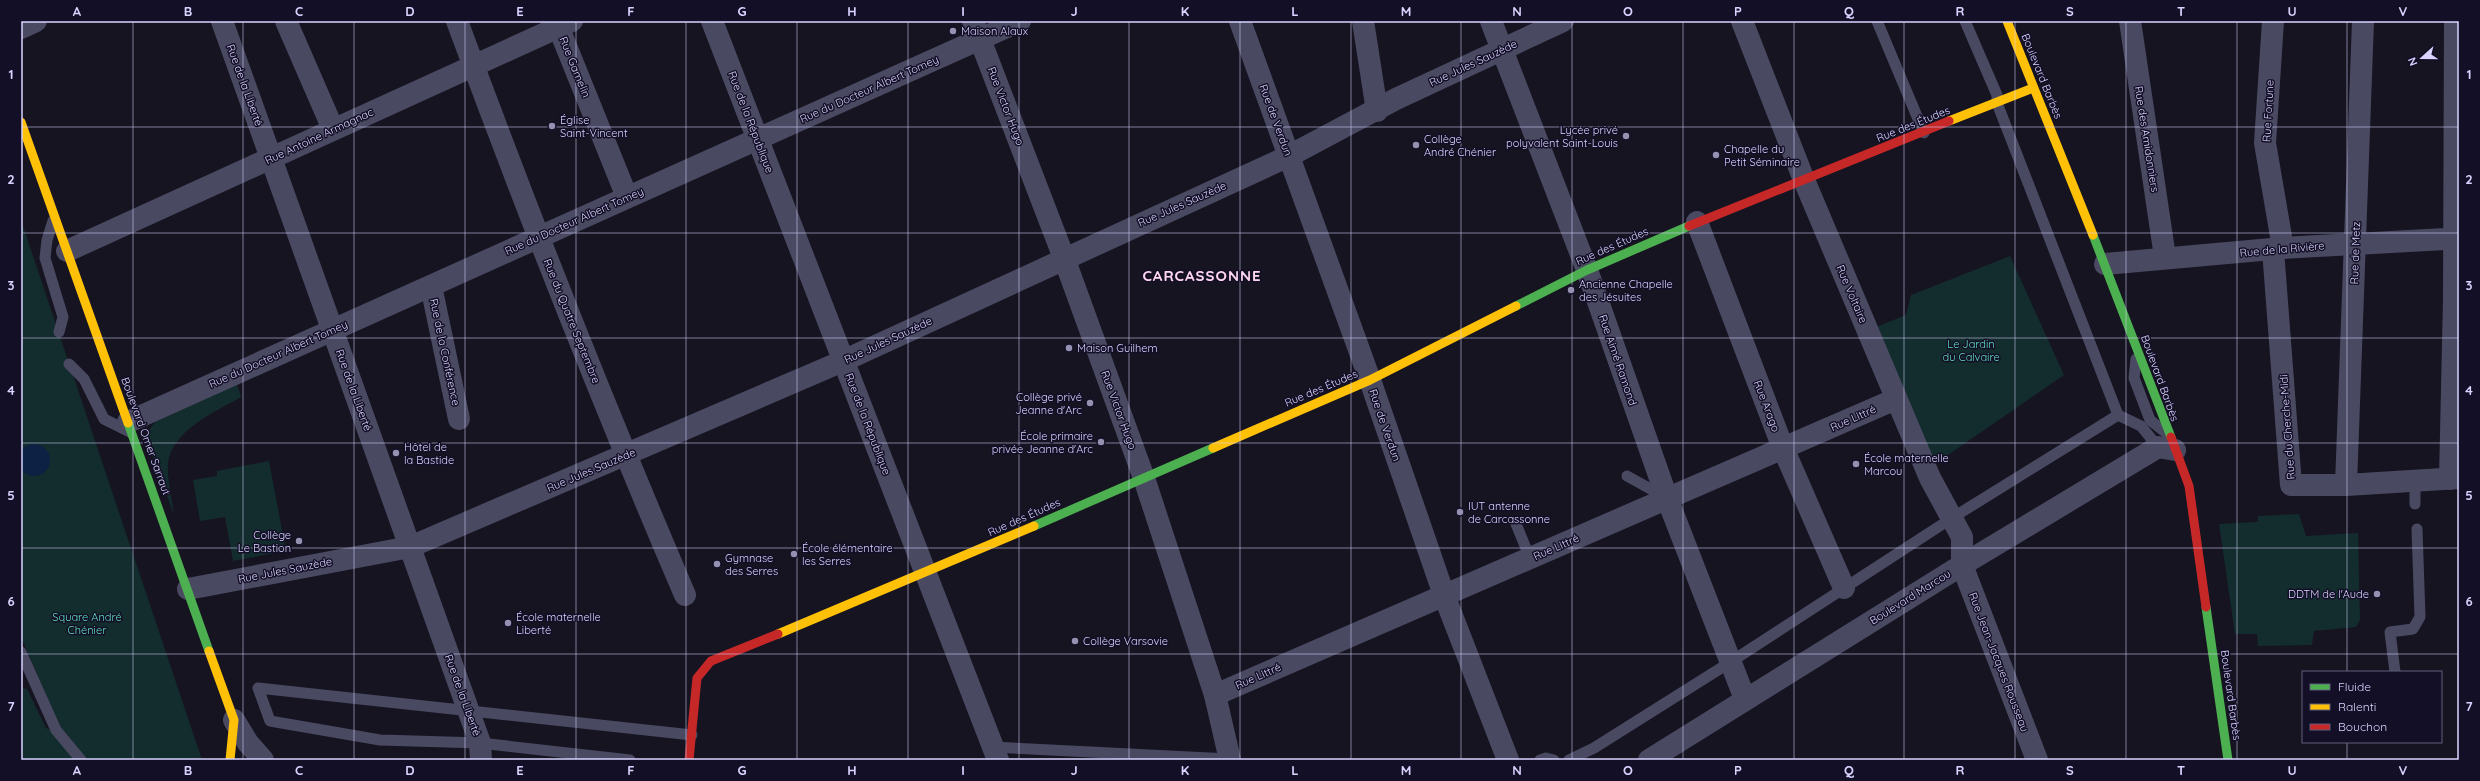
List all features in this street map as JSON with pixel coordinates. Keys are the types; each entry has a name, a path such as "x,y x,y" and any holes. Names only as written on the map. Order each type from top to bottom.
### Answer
{"street":[{"path":"21,28 36,21"},
{"name":"Rue de la Liberté","path":"222,21 468,709 480,751"},
{"path":"286,21 333,129"},
{"name":"Rue du Quatre Septembre","path":"457,21 538,237 625,456 685,595"},
{"name":"Rue de la République","path":"712,21 996,754"},
{"name":"Rue du Docteur Albert Tomey","path":"130,428 332,330 758,139 977,30 1020,21"},
{"name":"Rue de Verdun","path":"1240,21 1370,380 1444,596 1508,760"},
{"path":"1364,21 1377,111"},
{"name":"Rue Aimé Ramond","path":"1491,21 1587,270 1667,498 1745,699"},
{"name":"Rue Jules Sauzède","path":"188,590 410,546 625,456 843,361 1064,258 1289,156 1377,111 1396,99 1563,21"},
{"name":"Rue Voltaire","path":"1742,21 1804,180 1896,399 1930,478 1962,537 1962,565"},
{"name":"Boulevard Barbès","path":"2007,21 2105,264 2137,350"},
{"name":"Rue des Amidonniers","path":"2130,21 2165,258"},
{"name":"Rue Fortune","path":"2273,21 2265,143 2278,249"},
{"name":"Rue de Metz","path":"2346,485 2363,21"},
{"path":"2455,21 2457,237 2455,479"},
{"name":"Rue Antoine Armagnac","path":"67,251 565,24"},
{"name":"Rue Gamelin","path":"565,24 627,198"},
{"name":"Rue Victor Hugo","path":"977,30 1064,258 1144,478 1215,695 1229,759"},
{"name":"Rue des Études","path":"689,760 697,678 711,661 926,573 1370,380 1587,270 1696,222 1924,133 2033,88"},
{"name":"Boulevard Omer Sarraut","path":"21,122 234,720 230,760"},
{"name":"Rue Arago","path":"1696,222 1783,448 1844,588"},
{"name":"Rue de la Rivière","path":"2105,264 2355,243 2457,237"},
{"name":"Rue du Cherche-Midi","path":"2278,249 2290,485 2346,485 2455,479"},
{"name":"Rue de la Conférence","path":"431,286 459,419"},
{"name":"Rue Littré","path":"1215,695 1896,399"},
{"name":"Boulevard Barbès","path":"2167,444 2189,486 2228,760"},
{"name":"Boulevard Marcou","path":"1649,760 1962,565 2167,444"},
{"name":"Rue Jean-Jacques Rousseau","path":"1962,565 2037,760"},
{"path":"234,720 248,743 263,760"}],"lane":[{"path":"1877,21 1924,133"},
{"path":"1965,21 1997,95 1997,103 2118,415 2141,426 2167,444"},
{"path":"54,216 47,240 45,258 63,317 59,332"},
{"path":"2137,350 2134,378 2150,420 2167,444"},
{"path":"69,364 84,379 104,419 130,428"},
{"path":"1568,760 1594,748 1730,663 1952,518 2118,415"},
{"path":"1627,476 1667,498"},
{"path":"2415,481 2415,504"},
{"path":"1516,524 1530,558"},
{"path":"2395,671 2390,632 2412,629 2420,617 2417,530"},
{"path":"21,652 56,730 81,760"},
{"path":"630,760 480,751 380,740 270,721 258,688 468,709 692,735"},
{"path":"996,754 1229,759"},
{"path":"1540,760 1546,758 1554,760"}],"green space":[{"name":"Square André Chénier","path":"21,220 202,760 23,760 21,758 21,688 27,689 46,728 63,734 21,637"},
{"name":"Le Jardin du Calvaire","path":"2010,256 2064,375 1932,466 1876,327 1906,315 1911,295"},
{"path":"237,384 241,397 208,415 197,423 187,431 171,451 168,469 174,515 148,444 149,430 156,421"},
{"path":"269,461 286,551 233,561 225,517 200,521 193,480 217,476 217,471"},
{"path":"2299,514 2306,536 2358,533 2360,620 2356,627 2314,631 2312,645 2258,646 2257,634 2235,634 2219,524 2255,522 2258,521 2258,516"}],"water":[{"path":"34,444 40,445 47,451 50,460 49,466 43,473 34,476 28,475 21,469 18,460 19,454 25,447"}],"traffic: fast":[{"path":"1516,306 1587,270 1689,226"},
{"path":"2093,235 2171,437"},
{"path":"128,423 209,651"},
{"path":"1034,526 1213,448"},
{"path":"2206,607 2228,760"}],"traffic: slow":[{"path":"2007,21 2093,235"},
{"path":"1949,121 2033,88"},
{"path":"21,122 128,423"},
{"path":"1213,448 1370,380 1516,306"},
{"path":"778,634 1034,526"},
{"path":"209,651 234,720 230,760"}],"traffic: jam":[{"path":"1689,226 1949,121"},
{"path":"2171,437 2189,486 2206,607"},
{"path":"689,760 697,678 711,661 778,634"}],"place":[{"name":"Maison Alaux","path":"953,31"},
{"name":"Église Saint-Vincent","path":"552,126"},
{"name":"Lycée privé polyvalent Saint-Louis","path":"1626,136"},
{"name":"Collège André Chénier","path":"1416,145"},
{"name":"Chapelle du Petit Séminaire","path":"1716,155"},
{"name":"Ancienne Chapelle des Jésuites","path":"1571,290"},
{"name":"Maison Guilhem","path":"1069,348"},
{"name":"Collège privé Jeanne d'Arc","path":"1090,403"},
{"name":"École primaire privée Jeanne d'Arc","path":"1101,442"},
{"name":"Hôtel de la Bastide","path":"396,453"},
{"name":"École maternelle Marcou","path":"1856,464"},
{"name":"IUT antenne de Carcassonne","path":"1460,512"},
{"name":"Collège Le Bastion","path":"299,541"},
{"name":"École élémentaire les Serres","path":"794,554"},
{"name":"Gymnase des Serres","path":"717,564"},
{"name":"DDTM de l'Aude","path":"2377,594"},
{"name":"École maternelle Liberté","path":"508,623"},
{"name":"Collège Varsovie","path":"1075,641"}],"district":[{"name":"CARCASSONNE","path":"1202,275"}]}
